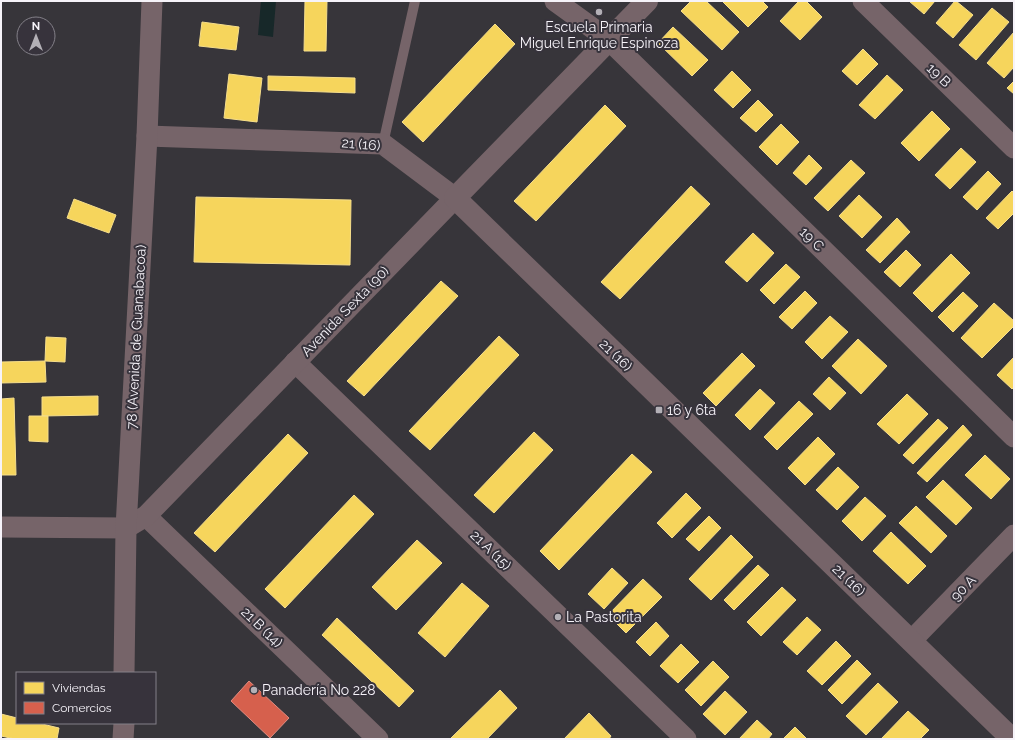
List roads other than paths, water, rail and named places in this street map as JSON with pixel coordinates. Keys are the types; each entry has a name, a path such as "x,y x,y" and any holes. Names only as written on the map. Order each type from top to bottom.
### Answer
{"street":[{"name":"78 (Avenida de Guanabacoa)","path":"124,672 126,528 147,136 152,1"},
{"name":"19 C","path":"555,1 609,40 1014,437"},
{"name":"Avenida Sexta (90)","path":"126,528 146,516 647,1"},
{"name":"19 B","path":"863,1 1014,148"},
{"name":"21 (16)","path":"147,136 383,144 455,198 1012,739"},
{"name":"21 A (15)","path":"295,362 686,739"},
{"name":"21 B (14)","path":"146,516 378,739"},
{"path":"1,527 126,528"},
{"name":"90 A","path":"911,641 1014,535"},
{"path":"123,739 124,724"}],"lane":[{"path":"383,144 415,1"}],"place":[{"name":"Escuela Primaria Miguel Enrique Espinoza","path":"599,12"},
{"name":"16 y 6ta","path":"659,410"},
{"name":"La Pastorita","path":"558,617"},
{"name":"Panadería No 228","path":"254,690"}]}
